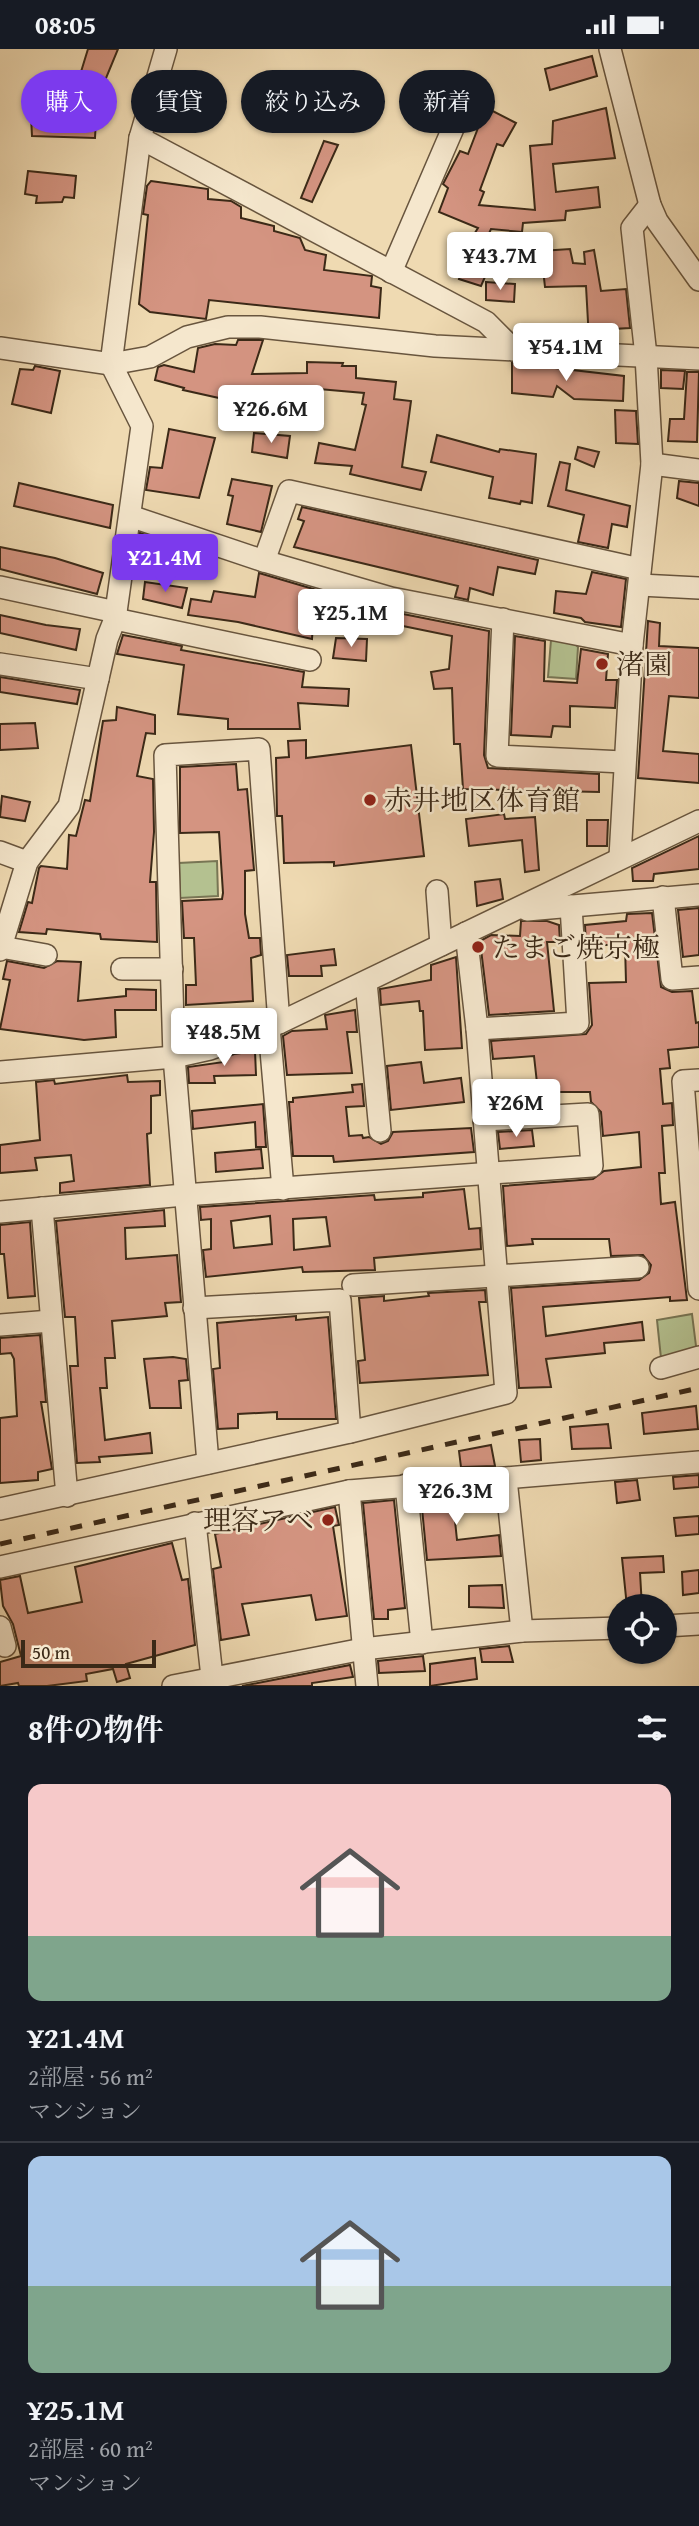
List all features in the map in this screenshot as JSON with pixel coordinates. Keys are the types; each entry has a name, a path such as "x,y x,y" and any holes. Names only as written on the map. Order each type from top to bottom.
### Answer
{"street":[{"path":"46,955 0,949 7,903 27,862 69,806 115,616 142,426 111,364 140,138 166,49"},
{"path":"610,49 650,205 657,221 699,281"},
{"path":"391,272 451,133"},
{"path":"140,138 486,322 514,350"},
{"path":"620,857 623,761 632,645 652,464 646,356 632,228 650,205"},
{"path":"0,348 111,364 150,357 187,337 228,327 260,327 435,346 699,359"},
{"path":"652,464 699,470"},
{"path":"264,561 289,491 640,577 699,588"},
{"path":"130,516 264,561 391,598 632,645"},
{"path":"0,587 310,660"},
{"path":"503,619 497,756 623,761"},
{"path":"0,664 98,679"},
{"path":"208,1463 174,1057 165,755 259,749 283,1189"},
{"path":"0,1072 174,1057 210,1049 274,1025 699,821"},
{"path":"0,852 27,862"},
{"path":"438,891 441,945"},
{"path":"513,911 699,895"},
{"path":"663,897 672,979 699,977"},
{"path":"477,1029 578,1023 571,906"},
{"path":"0,1509 350,1432 506,1393 477,1029 466,933"},
{"path":"122,969 172,969"},
{"path":"366,982 380,1131"},
{"path":"699,1080 683,1081 699,1289"},
{"path":"0,1212 184,1195 592,1166 587,1114 484,1120"},
{"path":"42,1208 67,1496"},
{"path":"353,1285 638,1268"},
{"path":"194,1308 340,1300 350,1432"},
{"path":"0,1325 51,1321"},
{"path":"661,1368 699,1357"},
{"path":"0,1567 349,1491 699,1462"},
{"path":"506,1479 522,1632"},
{"path":"406,1485 422,1643"},
{"path":"349,1491 367,1686"},
{"path":"195,1524 213,1682"},
{"path":"677,1626 699,1625"},
{"path":"173,1686 213,1682 363,1649 522,1632 607,1629"}],"green space":[{"path":"551,640 573,642 578,647 576,679 548,677"},
{"path":"217,861 218,896 180,898 179,863"},
{"path":"692,1314 696,1346 693,1352 661,1358 657,1320"}],"building":[{"path":"88,49 118,49 109,70 82,70"},
{"path":"592,56 597,76 550,90 545,69"},
{"path":"606,108 615,158 553,164 556,192 598,187 600,207 566,211 565,220 523,223 522,232 491,229 477,259 463,252 478,228 439,212 448,188 443,184 460,151 468,154 476,133 495,133 495,112 516,123 503,146 497,144 480,190 484,192 479,205 535,210 530,146 552,144 553,121"},
{"path":"32,133 95,133 95,138 32,136"},
{"path":"324,141 338,145 312,202 301,198"},
{"path":"28,171 76,176 74,198 64,197 62,202 36,203 37,196 25,194"},
{"path":"151,181 208,189 208,199 231,201 241,207 241,218 274,226 274,231 300,238 305,250 326,255 324,270 372,276 371,286 381,288 379,318 209,300 206,319 150,312 139,304 148,215 143,214 147,186"},
{"path":"570,249 573,263 585,264 584,252 594,250 601,291 626,289 630,328 613,329 615,342 589,340 586,286 545,287 541,251"},
{"path":"464,264 488,270 481,286 459,279"},
{"path":"486,282 515,284 514,302 486,300"},
{"path":"238,340 263,340 252,374 307,373 307,362 343,363 342,366 356,366 356,378 396,382 394,399 411,401 402,467 426,472 421,490 350,474 352,466 315,463 319,443 355,450 366,405 362,404 364,393 296,387 296,392 258,393 255,406 183,390 184,388 155,380 158,367 164,365 194,372 198,348 215,344 236,345"},
{"path":"512,363 624,376 623,401 574,399 557,386 553,397 512,393"},
{"path":"35,366 60,371 51,413 12,404 20,369 33,370"},
{"path":"661,370 685,371 683,389 661,388"},
{"path":"687,372 699,372 697,442 668,441 670,419 684,419"},
{"path":"615,410 636,411 638,444 616,443"},
{"path":"169,429 215,438 199,498 146,490 150,467 162,468"},
{"path":"254,433 290,436 287,458 252,452"},
{"path":"437,435 499,452 500,449 536,454 532,503 521,501 520,504 489,498 493,477 431,462"},
{"path":"578,447 599,452 594,467 575,459"},
{"path":"560,462 570,464 566,490 630,506 627,527 612,524 608,548 578,542 584,515 548,506"},
{"path":"232,479 272,486 261,532 227,524 233,496 228,495"},
{"path":"679,481 699,483 699,506 677,498"},
{"path":"19,483 113,505 110,528 14,506"},
{"path":"302,507 538,560 535,574 498,567 493,595 470,588 468,600 455,597 458,586 294,547 304,521 298,519"},
{"path":"140,533 195,552 192,565 138,550"},
{"path":"0,547 55,558 103,573 97,594 0,569"},
{"path":"592,572 626,579 621,627 585,622 581,618 554,613 556,591 586,594"},
{"path":"259,573 388,611 489,631 484,755 488,768 599,774 599,792 463,789 460,744 454,744 452,688 434,689 431,672 449,669 452,636 388,623 387,628 314,607 312,639 238,622 188,615 191,599 211,602 214,591 255,597"},
{"path":"145,582 187,588 182,608 143,599"},
{"path":"0,615 80,629 76,650 0,633"},
{"path":"648,621 660,623 659,646 699,648 699,698 669,696 663,751 699,754 699,783 638,778"},
{"path":"123,635 182,646 181,650 304,672 302,687 349,689 348,706 298,703 300,729 228,729 228,719 178,714 184,665 117,654"},
{"path":"515,636 545,641 544,681 577,683 581,649 608,654 606,680 617,680 615,708 570,706 570,727 553,726 551,737 511,735"},
{"path":"336,638 367,639 366,661 333,658"},
{"path":"0,677 80,690 77,704 0,692"},
{"path":"117,707 155,715 155,734 146,733 137,776 153,779 154,832 150,882 156,882 157,942 101,939 100,934 47,929 46,934 19,932 28,902 32,903 39,868 67,869 69,835 76,836 85,800 90,801 103,721 116,720"},
{"path":"35,723 38,748 0,750 0,724"},
{"path":"306,740 306,758 411,745 424,856 334,866 334,862 284,863 282,816 277,816 276,758 289,757 288,741"},
{"path":"236,764 238,790 247,789 254,870 245,871 245,914 249,938 260,938 261,955 251,958 253,1001 186,1005 186,985 196,985 194,938 184,938 182,901 222,899 223,893 219,832 180,833 180,767"},
{"path":"2,796 30,802 25,821 0,817"},
{"path":"504,814 505,819 535,817 539,870 525,872 522,840 469,846 466,819"},
{"path":"587,820 608,820 607,846 587,846"},
{"path":"699,836 699,869 654,874 653,881 633,881 632,868"},
{"path":"500,879 503,899 477,906 475,882"},
{"path":"699,908 699,955 683,957 678,910"},
{"path":"652,913 661,987 672,992 692,991 696,1023 699,1022 699,1047 668,1050 670,1068 660,1069 663,1104 672,1103 673,1125 662,1126 665,1173 659,1173 661,1204 675,1202 687,1300 670,1301 670,1297 543,1307 546,1336 642,1322 644,1340 604,1343 605,1353 546,1359 551,1387 519,1388 511,1288 639,1280 649,1273 651,1265 643,1255 611,1256 609,1239 532,1239 533,1244 507,1246 503,1186 593,1179 604,1171 641,1167 639,1132 603,1136 601,1112 591,1102 590,1092 538,1092 534,1056 493,1059 491,1041 586,1034 592,1025 589,983 626,982 625,945 586,945 585,925 626,921 627,914"},
{"path":"521,921 547,921 559,925 560,942 547,942 554,1011 489,1015 480,941 491,935 520,936"},
{"path":"334,949 336,965 321,966 322,976 289,976 287,955"},
{"path":"456,957 462,1048 425,1050 423,1011 420,1011 419,1001 381,1005 380,989 431,980 431,965"},
{"path":"7,961 44,968 57,961 81,962 78,1001 126,996 126,989 156,990 156,1010 115,1010 116,1037 84,1040 0,1029 10,980 3,979"},
{"path":"355,1010 357,1032 347,1032 352,1073 287,1075 283,1036 292,1031 327,1029 325,1015"},
{"path":"255,1051 256,1075 214,1076 215,1083 189,1083 188,1067 224,1062 224,1058 234,1054"},
{"path":"421,1062 424,1083 461,1078 464,1102 391,1110 387,1066"},
{"path":"127,1075 128,1082 160,1081 160,1095 151,1096 151,1133 147,1134 150,1185 60,1193 60,1183 74,1181 71,1155 35,1158 37,1170 0,1173 0,1145 40,1140 36,1082 54,1080 55,1084"},
{"path":"362,1084 364,1106 346,1107 349,1136 362,1135 363,1138 369,1137 381,1144 388,1141 393,1132 471,1128 474,1152 334,1162 333,1156 293,1156 289,1102 293,1102 293,1098 353,1092 352,1085"},
{"path":"263,1104 266,1147 256,1147 255,1122 193,1129 192,1111"},
{"path":"532,1130 534,1146 500,1149 498,1132"},
{"path":"261,1149 263,1168 216,1172 215,1153"},
{"path":"464,1189 469,1229 480,1228 481,1249 374,1258 375,1270 303,1272 302,1267 206,1277 203,1250 211,1249 211,1219 201,1220 200,1207 374,1195 375,1200 423,1197 423,1193","holes":["270,1216 272,1244 234,1248 231,1221","326,1217 330,1246 294,1250 293,1219"]},
{"path":"164,1210 165,1226 125,1228 126,1259 177,1255 181,1302 165,1303 167,1316 112,1321 115,1358 105,1358 107,1388 100,1388 105,1440 150,1433 152,1453 99,1457 100,1462 77,1463 70,1366 78,1366 75,1317 65,1317 56,1221"},
{"path":"30,1222 35,1296 8,1298 4,1254 0,1254 0,1225"},
{"path":"485,1290 486,1302 479,1302 488,1375 360,1383 358,1361 365,1360 359,1298 384,1296 384,1301 429,1296 428,1293"},
{"path":"296,1316 296,1320 328,1317 336,1419 277,1419 277,1412 238,1414 238,1428 218,1429 213,1369 220,1368 217,1323"},
{"path":"40,1335 46,1402 41,1402 52,1469 38,1472 38,1480 0,1483 0,1418 17,1416 14,1359 11,1353 0,1354 0,1338"},
{"path":"144,1359 186,1359 188,1380 179,1381 181,1408 150,1408"},
{"path":"696,1406 698,1429 644,1434 642,1413"},
{"path":"608,1424 611,1448 572,1449 570,1427"},
{"path":"540,1439 541,1460 521,1462 519,1440"},
{"path":"491,1445 495,1466 461,1467 459,1451"},
{"path":"699,1475 699,1487 674,1489 673,1477"},
{"path":"637,1480 640,1500 617,1503 615,1482"},
{"path":"494,1492 496,1509 454,1511 457,1540 499,1535 501,1556 427,1560 421,1498"},
{"path":"394,1500 405,1608 388,1610 388,1619 374,1619 363,1503"},
{"path":"335,1507 339,1525 333,1526 347,1616 316,1620 311,1595 242,1604 249,1635 221,1640 213,1569 221,1567 215,1534"},
{"path":"699,1516 699,1534 676,1536 674,1518"},
{"path":"172,1543 182,1580 188,1579 195,1645 126,1664 130,1678 117,1682 113,1669 86,1674 87,1681 47,1686 19,1686 18,1683 0,1686 0,1662 21,1656 13,1624 3,1606 0,1580 20,1576 28,1613 82,1602 75,1567"},
{"path":"663,1556 664,1572 640,1573 641,1594 626,1594 622,1558"},
{"path":"699,1570 699,1593 683,1595 682,1572"},
{"path":"502,1585 504,1608 469,1607 469,1586"},
{"path":"509,1646 513,1662 482,1662 480,1649"},
{"path":"423,1656 425,1671 379,1673 378,1661"},
{"path":"475,1658 477,1679 430,1686 430,1664"},
{"path":"350,1665 353,1677 312,1683 312,1686 242,1686"}],"railway":[{"path":"0,1544 699,1388"}],"place":[{"name":"渚園","path":"602,664"},
{"name":"赤井地区体育館","path":"370,800"},
{"name":"たまご焼京極","path":"478,947"},
{"name":"理容アベ","path":"328,1520"}]}
